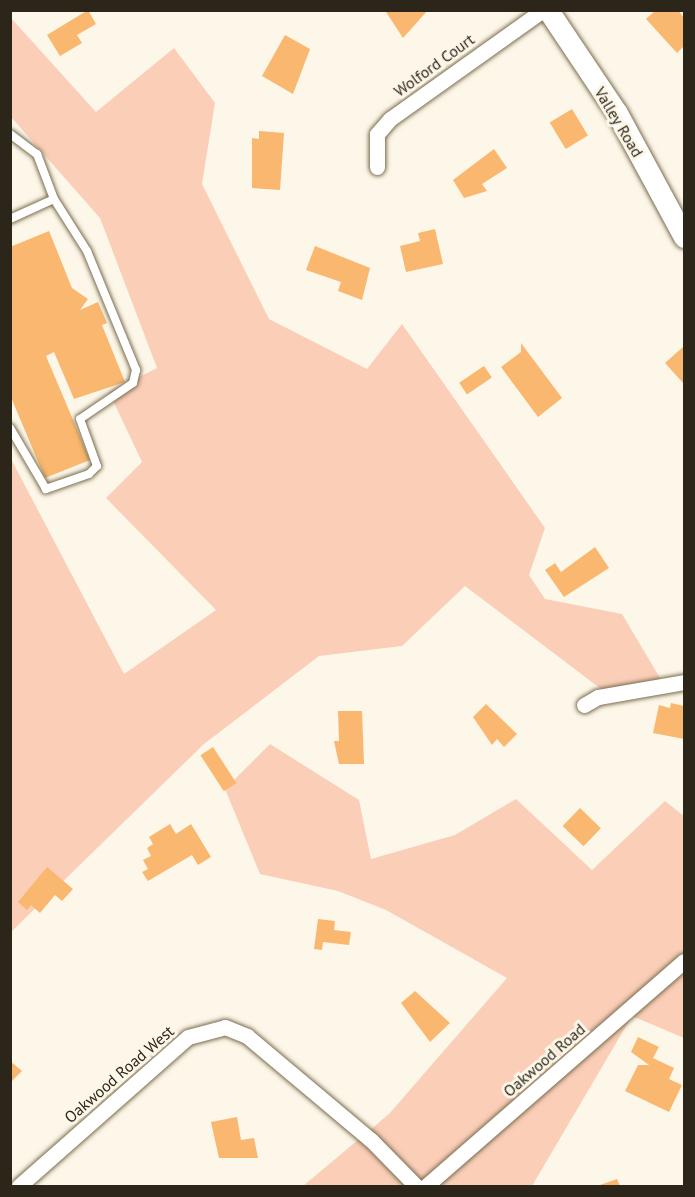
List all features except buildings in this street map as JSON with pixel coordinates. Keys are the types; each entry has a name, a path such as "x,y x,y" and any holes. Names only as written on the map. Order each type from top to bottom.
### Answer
{"main road":[{"name":"Valley Road","path":"545,10 617,113 684,237"}],"street":[{"name":"Wolford Court","path":"377,167 377,134 390,119 545,10"},
{"path":"584,705 598,697 684,682"},
{"name":"Oakwood Road","path":"426,1186 684,961"},
{"name":"Oakwood Road West","path":"20,1186 188,1037 225,1028 247,1036 371,1140 416,1186"}],"lane":[{"path":"10,134 37,154 54,199 87,251 136,370 133,383 80,419 97,466 89,474 46,489 10,428"},
{"path":"10,219 54,199"}],"shaded area":[{"path":"11,18 96,112 174,48 215,103 202,184 269,319 367,369 402,324 545,528 529,575 545,599 622,614 663,683 609,695 465,586 402,646 319,656 204,744 11,932 10,457 124,674 216,610 106,498 142,462 109,392 157,368 100,218 11,117"},
{"path":"270,744 359,800 371,859 455,835 516,799 592,870 665,801 684,816 684,1038 632,1016 532,1186 303,1186 389,1114 507,978 386,910 338,891 260,874 225,789"}]}
